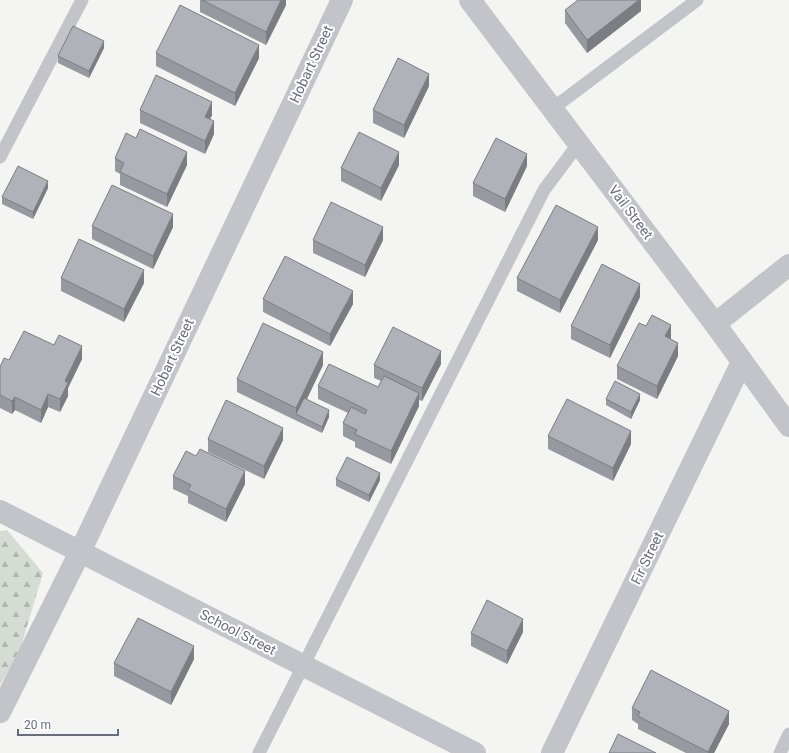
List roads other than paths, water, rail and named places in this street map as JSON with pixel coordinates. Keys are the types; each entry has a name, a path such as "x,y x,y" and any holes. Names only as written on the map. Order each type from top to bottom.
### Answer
{"street":[{"name":"Hobart Street","path":"0,712 80,552 342,0"},
{"name":"Vail Street","path":"470,0 715,324 789,426"},
{"path":"715,324 789,265"},
{"name":"Fir Street","path":"552,753 742,362"},
{"name":"School Street","path":"0,512 475,753"}],"lane":[{"path":"0,157 82,0"},
{"path":"552,109 697,0"},
{"path":"259,753 302,665 544,190 579,143"},
{"path":"780,753 789,734"}]}
